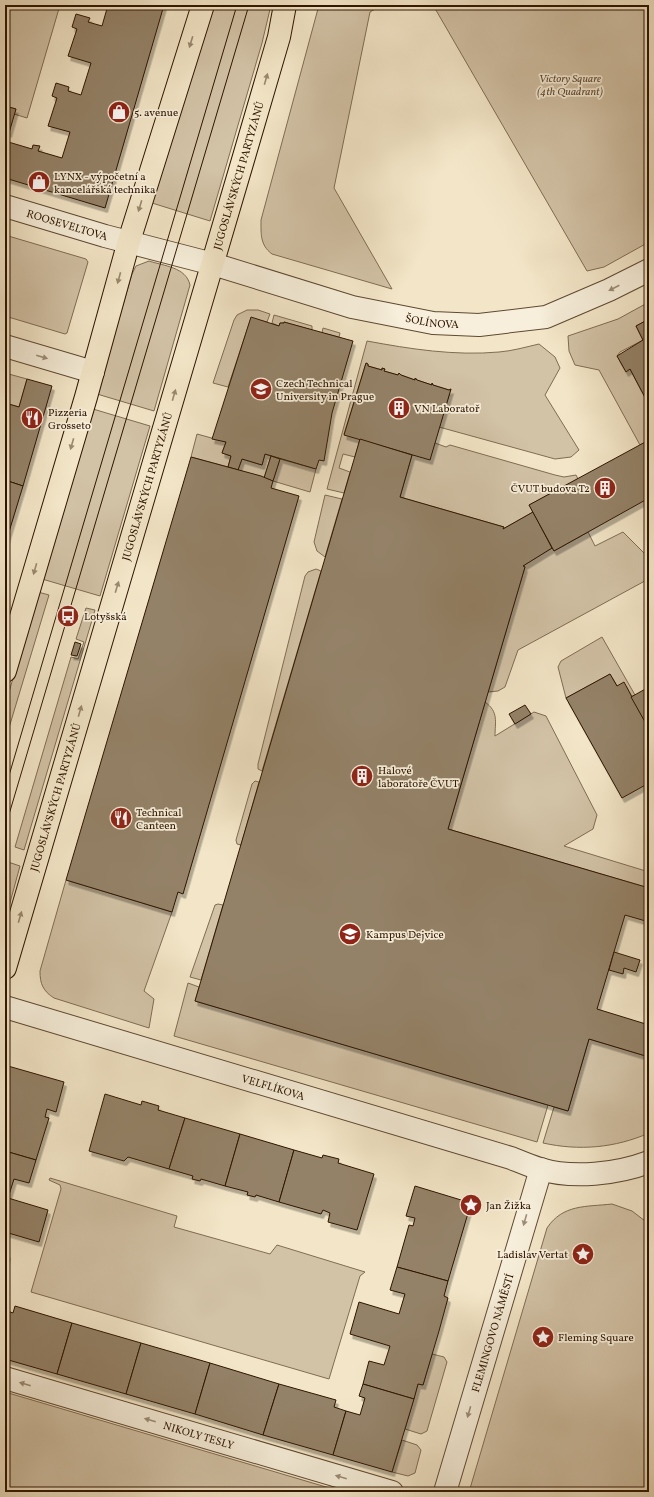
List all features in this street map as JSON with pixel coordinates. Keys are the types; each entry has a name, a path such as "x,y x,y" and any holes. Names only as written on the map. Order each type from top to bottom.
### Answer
{"main road":[{"path":"5,671 93,372 129,241 203,5"},
{"name":"JUGOSLÁVSKÝCH PARTYZÁNŮ","path":"5,968 277,44 285,5"}],"street":[{"name":"ROOSEVELTOVA","path":"5,206 105,236 129,241 212,264"},
{"name":"ŠOLÍNOVA","path":"212,264 352,307 418,321 479,325 546,317 610,290 649,270"},
{"path":"5,346 93,372"},
{"name":"VELFLÍKOVA","path":"5,1007 504,1156 541,1169"},
{"path":"541,1169 572,1174 647,1167"},
{"name":"FLEMINGOVO NÁMĚSTÍ","path":"445,1492 541,1169"},
{"name":"NIKOLY TESLY","path":"5,1378 392,1492"}],"green space":[{"path":"5,5 60,5 27,118 14,114 16,109 5,106"},
{"path":"214,5 271,5 262,43 210,221 152,203"},
{"path":"319,5 382,5 370,12 334,188 392,289 272,254 263,243 261,220"},
{"name":"Victory Square (4th Quadrant)","path":"433,5 649,5 649,242 604,267 587,271"},
{"path":"5,235 86,259 88,262 67,333 65,334 5,316"},
{"path":"149,261 174,268 184,274 190,285 154,411 97,394 132,274 136,266"},
{"path":"649,302 649,319 636,326 643,340 620,352 617,356 626,371 630,369 649,405 649,440 640,445 599,370 575,365 569,351 568,336 618,319"},
{"path":"247,310 258,310 270,314 267,322 251,318 228,387 213,383 234,320 237,315"},
{"path":"274,315 312,326 312,330 284,322 280,323 279,326 272,323"},
{"path":"323,328 340,333 339,337 322,333"},
{"path":"367,341 416,349 466,353 504,351 539,344 555,357 560,368 545,395 579,450 571,457 555,459 439,427 451,389 449,390 433,385 432,383 432,385 417,380 416,378 415,380 399,373 398,375 384,371 385,369 382,368 382,370 368,366 366,363 344,434 360,439 355,457 343,454 339,468 350,472 344,493 327,489"},
{"path":"5,373 27,379 19,407 5,403"},
{"path":"93,409 150,426 100,596 42,579"},
{"path":"197,434 226,442 222,453 231,456 228,467 191,457"},
{"path":"435,443 446,447 450,445 555,475 564,477 576,475 578,479 529,505 533,512 503,529 504,527 400,497 412,455"},
{"path":"265,454 271,456 264,478 238,470 242,459 262,465"},
{"path":"280,459 316,469 310,492 273,481"},
{"path":"325,495 342,499 325,557 317,551 314,542"},
{"path":"588,532 595,546 623,532 649,558 649,577 643,582 518,650 505,687 498,691 488,692 525,567 524,565 552,548 554,551"},
{"path":"316,569 321,571 262,771 258,769 258,764 305,576 308,572"},
{"path":"38,592 49,595 5,741 5,706"},
{"path":"86,608 95,610 24,850 15,847 71,657 78,659 84,642 76,639"},
{"path":"602,637 635,695 631,697 617,686 610,674 566,698 558,667 561,661"},
{"path":"485,702 494,713 496,722 495,736 534,712 546,716 597,815 593,829 564,846 649,872 649,888 448,829"},
{"path":"255,781 259,782 241,845 237,844 236,840 252,784"},
{"path":"5,861 20,866 5,921"},
{"path":"66,880 172,912 144,991 154,999 149,1028 54,998 47,993 43,987 40,971"},
{"path":"215,905 223,905 201,980 190,977"},
{"path":"188,983 199,987 195,1001 548,1105 537,1142 174,1036"},
{"path":"589,1039 649,1057 649,1133 623,1142 597,1147 570,1147 543,1143 554,1107 568,1111"},
{"path":"50,1178 177,1216 174,1227 270,1254 277,1245 365,1272 360,1276 329,1379 31,1292 61,1189 60,1185 49,1180"},
{"name":"Fleming Square","path":"612,1204 632,1211 649,1224 649,1492 469,1492 547,1228 553,1220 560,1215 576,1208"},
{"path":"432,1354 444,1357 447,1362 427,1431 421,1434 405,1429 418,1384 423,1385"},
{"path":"5,1392 343,1492 5,1492"},
{"path":"402,1440 417,1445 421,1450 415,1473 408,1476 392,1472"}],"building":[{"path":"108,5 164,5 105,208 5,178 5,141 32,149 33,145 40,146 38,151 62,158 70,132 48,126 57,98 52,96 56,83 69,87 68,91 81,95 91,63 68,56 77,29 72,27 76,14 90,18 88,22 102,26"},
{"path":"5,106 16,109 9,133 5,132"},
{"path":"251,317 279,326 280,323 284,322 353,341 332,413 324,461 319,460 316,469 265,454 262,465 242,459 238,470 228,467 231,456 222,453 226,442 212,439"},
{"path":"649,319 649,405 630,369 626,372 617,356 643,340 636,326"},
{"name":"VN Laboratoř","path":"366,363 368,366 382,370 382,368 385,369 384,371 398,375 399,373 415,380 415,378 432,385 432,383 433,385 449,390 451,389 430,460 344,435"},
{"path":"27,379 52,386 23,486 5,480 5,403 19,407"},
{"name":"Halové laboratoře ČVUT","path":"360,439 412,455 400,497 504,527 503,529 533,512 552,548 523,566 525,567 448,829 649,888 649,922 625,915 597,1009 649,1025 649,1057 589,1039 568,1111 195,1001"},
{"name":"ČVUT budova T2","path":"649,440 649,498 554,551 529,505"},
{"path":"271,456 280,459 273,481 264,478"},
{"path":"191,457 261,476 273,481 271,488 299,496 183,894 178,892 172,912 66,880"},
{"path":"5,480 23,486 5,545"},
{"path":"75,642 81,644 77,656 71,655"},
{"path":"610,674 617,686 624,682 649,729 649,783 622,798 566,698"},
{"path":"649,687 649,729 631,697"},
{"path":"525,705 531,714 515,724 509,714"},
{"path":"614,952 640,960 636,972 624,968 623,974 609,970"},
{"path":"8,1066 64,1082 56,1112 47,1109 45,1117 49,1118 36,1160 5,1151 5,1075"},
{"path":"105,1094 141,1105 142,1101 159,1106 158,1110 185,1118 169,1169 128,1157 124,1161 89,1151"},
{"path":"185,1118 240,1134 225,1186 201,1179 200,1181 192,1179 193,1176 169,1169"},
{"path":"240,1134 294,1150 279,1202 256,1195 255,1197 247,1195 248,1192 225,1186"},
{"path":"294,1150 322,1158 323,1155 339,1159 338,1163 374,1174 357,1230 328,1222 330,1213 323,1210 321,1214 279,1202"},
{"path":"5,1151 36,1160 29,1183 14,1179 8,1198 48,1210 39,1242 5,1232"},
{"path":"415,1186 471,1203 448,1281 397,1267 409,1225 413,1226 415,1218 406,1216"},
{"path":"5,1253 8,1254 5,1265"},
{"path":"397,1267 448,1281 444,1296 448,1298 439,1331 423,1385 418,1384 414,1399 363,1384 369,1361 384,1365 390,1346 350,1334 359,1302 399,1314 405,1294 390,1290"},
{"path":"15,1306 72,1323 57,1374 5,1359 5,1310 13,1313"},
{"path":"72,1323 141,1343 126,1394 57,1374"},
{"path":"141,1343 210,1363 195,1414 126,1394"},
{"path":"210,1363 279,1384 263,1435 195,1414"},
{"path":"279,1384 336,1400 334,1407 346,1411 333,1455 263,1435"},
{"path":"363,1384 414,1399 392,1472 333,1455 346,1411 360,1415 365,1398 359,1396"}],"tram line":[{"path":"5,789 237,5"},
{"path":"5,828 249,5"}],"place":[{"name":"5. avenue","path":"119,112"},
{"name":"LYNX - výpočetní a kancelářská technika","path":"39,182"},
{"name":"Czech Technical University in Prague","path":"261,389"},
{"name":"VN Laboratoř","path":"399,408"},
{"name":"Pizzeria Grosseto","path":"32,418"},
{"name":"ČVUT budova T2","path":"605,488"},
{"name":"Lotyšská","path":"68,616"},
{"name":"Halové laboratoře ČVUT","path":"362,776"},
{"name":"Technical Canteen","path":"121,818"},
{"name":"Kampus Dejvice","path":"350,934"},
{"name":"Jan Žižka","path":"471,1205"},
{"name":"Ladislav Vertat","path":"583,1254"},
{"name":"Fleming Square","path":"543,1337"}]}
